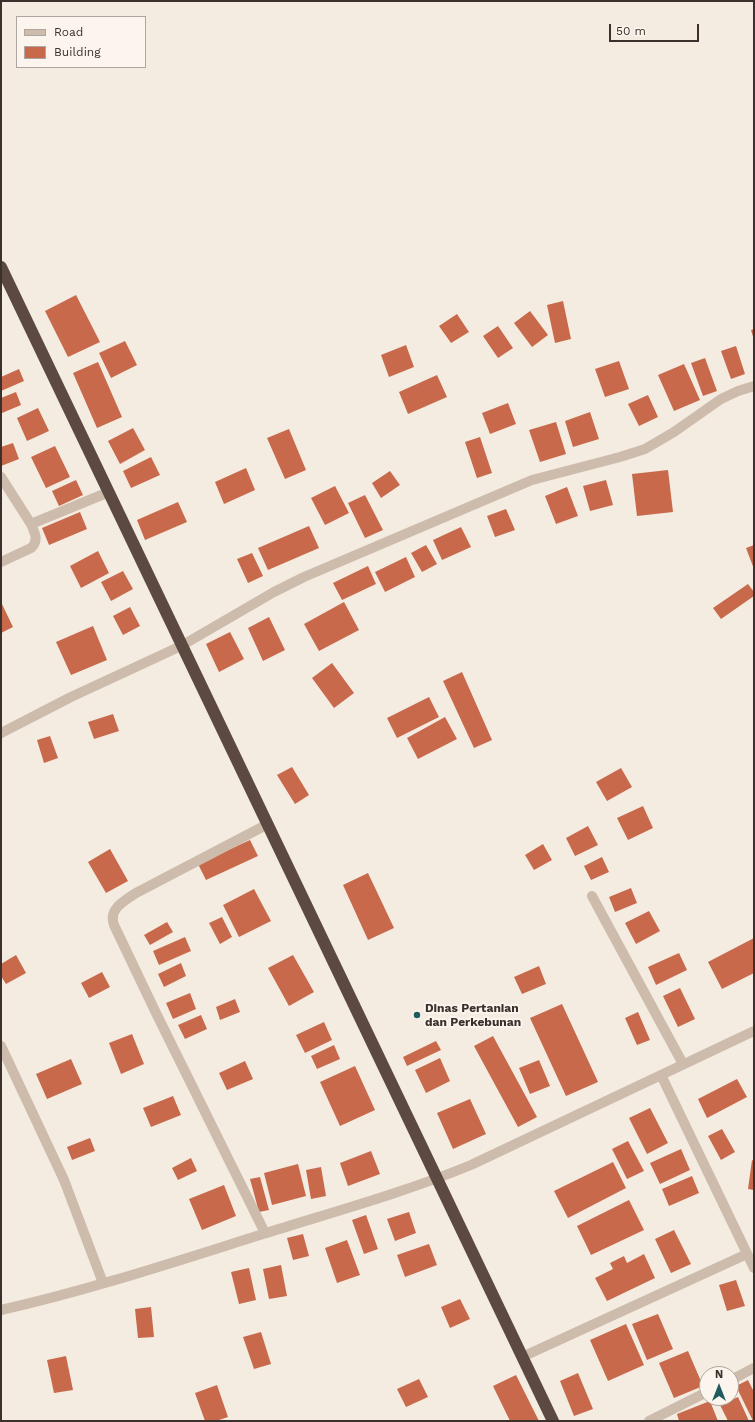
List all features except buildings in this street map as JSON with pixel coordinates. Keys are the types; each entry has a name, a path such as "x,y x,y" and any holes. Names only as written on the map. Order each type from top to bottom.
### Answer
{"highway":[{"path":"1,268 553,1421"}],"street":[{"path":"1,733 71,696 181,646 274,592 304,577 543,476 620,457 645,449 674,432 722,399 738,391 754,386"},
{"path":"1,477 31,524 37,539 35,545 31,548 1,562"},
{"path":"31,524 109,492"},
{"path":"265,1233 156,1013 114,925 112,916 115,909 120,904 136,893 268,824"},
{"path":"592,896 683,1064"},
{"path":"1,1310 103,1283 366,1203 437,1179 471,1165 754,1031"},
{"path":"1,1046 64,1180 103,1283"},
{"path":"661,1075 754,1268"},
{"path":"522,1357 747,1254"},
{"path":"739,1376 754,1368"},
{"path":"649,1421 699,1396"}],"place":[{"name":"Dinas Pertanian dan Perkebunan","path":"417,1015"}]}
